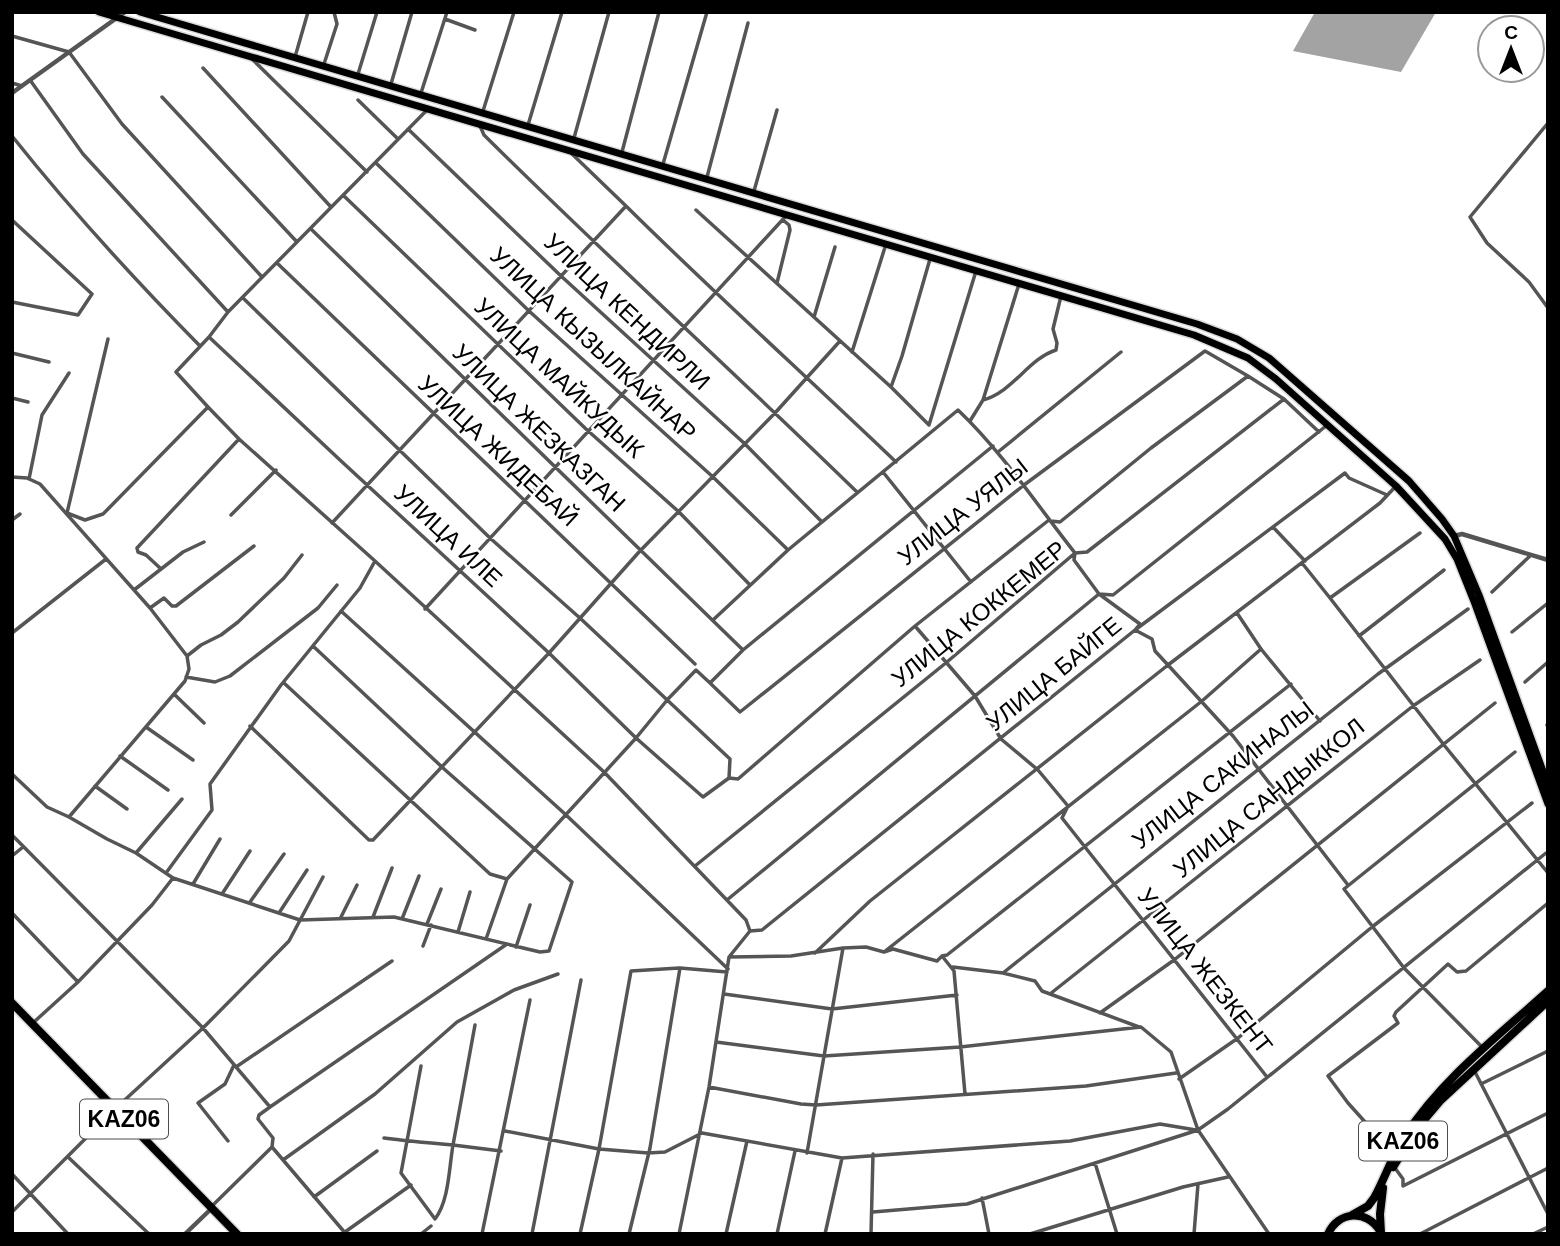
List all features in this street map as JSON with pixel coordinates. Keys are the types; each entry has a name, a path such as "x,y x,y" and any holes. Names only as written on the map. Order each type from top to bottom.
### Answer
{"highway":[{"name":"KАZ06","path":"1328,1234 1336,1222 1368,1206 1374,1199 1395,1154 1424,1110 1461,1068 1548,991"},
{"name":"KАZ06","path":"1381,1234 1381,1194 1394,1166 1419,1126 1474,1068 1548,1001"},
{"name":"KАZ06","path":"12,1003 113,1111"},
{"name":"KАZ06","path":"12,1009 232,1234"},
{"name":"KАZ06","path":"210,1210 237,1234"},
{"name":"KАZ06","path":"1352,1215 1370,1219 1381,1234"}],"main road":[{"path":"99,12 122,15 249,56 721,195 785,217 1194,335 1233,349 1262,367 1327,424 1396,486 1445,539 1482,614 1548,785"},
{"path":"140,12 1198,324 1254,348 1283,370 1409,481 1454,536 1548,804"},
{"path":"721,195 723,184"}],"street":[{"path":"295,58 308,12"},
{"path":"323,66 337,24 334,12"},
{"path":"357,76 377,12"},
{"path":"391,86 412,12"},
{"path":"420,95 447,12"},
{"path":"482,113 514,12"},
{"path":"527,127 562,12"},
{"path":"573,140 609,12"},
{"path":"621,154 659,12"},
{"path":"662,166 707,12"},
{"path":"12,93 122,15"},
{"path":"444,19 475,30"},
{"path":"706,179 748,23"},
{"path":"12,36 69,52 122,124 262,277"},
{"path":"249,56 367,172"},
{"path":"203,68 331,208"},
{"path":"30,80 83,154 228,312"},
{"path":"12,83 22,86"},
{"path":"162,97 298,242"},
{"path":"358,100 398,139"},
{"path":"428,109 228,312 176,372 239,439 604,772 746,919 750,932 729,957 709,1087 679,1234"},
{"path":"753,193 777,110"},
{"path":"1548,123 1470,217 1487,243 1529,282 1548,308"},
{"path":"479,124 484,135 593,243 858,492"},
{"name":"УЛИЦА КЕНДИРЛИ","path":"408,129 561,276 745,444 822,522"},
{"path":"12,136 46,179 134,278 201,346"},
{"path":"568,151 895,462"},
{"name":"УЛИЦА КЫЗЫЛКАЙНАР","path":"376,163 529,311 713,477 788,550"},
{"name":"УЛИЦА МАЙКУДЫК","path":"344,196 587,430 678,512 750,585"},
{"name":"УЛИЦА КЕНДИРЛИ","path":"332,523 626,206"},
{"path":"696,210 891,387 932,431"},
{"path":"425,609 785,217 790,230 777,283"},
{"path":"12,220 92,294 78,315 12,302"},
{"name":"УЛИЦА ЖЕЗКАЗГАН","path":"311,229 743,650"},
{"path":"852,353 886,244"},
{"path":"814,317 835,247"},
{"path":"891,387 930,257"},
{"name":"УЛИЦА ЖИДЕБАЙ","path":"277,263 695,664"},
{"path":"929,425 976,271"},
{"path":"970,421 983,400 1019,284"},
{"path":"983,400 996,395 1056,350 1058,343 1053,329 1061,296"},
{"path":"243,298 490,538 668,699 730,759 729,778 737,779 915,626 1049,520 1060,522 1151,448 1248,376 1284,400 1318,432"},
{"name":"УЛИЦА ИЛЕ","path":"209,337 549,653 636,738 704,797 729,778"},
{"path":"67,513 108,339"},
{"path":"250,726 369,840 374,839 581,619 639,551 775,413 840,341"},
{"name":"УЛИЦА УЯЛЫ","path":"710,683 740,712 1024,485 1205,351 1248,376"},
{"path":"998,452 1121,352"},
{"path":"12,353 49,362"},
{"path":"29,479 42,415 69,373"},
{"path":"12,398 28,402"},
{"name":"УЛИЦА КОККЕМЕР","path":"695,866 947,662 1075,553 1087,552 1284,400"},
{"path":"67,513 85,520 103,514 208,407"},
{"path":"713,620 788,550 958,410 993,446 1024,485 1075,553 1074,560 1099,594 1140,624 1135,630 1152,639 1155,651 1231,734 1319,846 1371,927 1404,968 1484,1049"},
{"path":"727,900 1099,594 1113,595 1327,424"},
{"path":"160,568 146,555 138,552 137,548 239,439"},
{"path":"486,939 507,880 696,670 710,683 743,650 993,446"},
{"path":"231,515 276,470"},
{"path":"883,472 971,582"},
{"name":"УЛИЦА БАЙГЕ","path":"750,932 762,930 1135,630 1345,473 1349,478 1387,495"},
{"path":"12,477 29,479 40,484 150,608 187,656 187,677 69,817"},
{"path":"815,953 870,901 1396,486"},
{"path":"12,520 20,514"},
{"path":"1273,527 1475,785 1548,873"},
{"path":"1330,598 1420,533"},
{"path":"1454,536 1462,534 1548,560"},
{"path":"134,590 183,552 204,542"},
{"path":"150,608 164,598 172,606 176,606 254,546"},
{"path":"187,656 237,622 284,578 302,555"},
{"path":"1492,592 1531,555"},
{"path":"12,633 106,559"},
{"path":"166,874 212,810 210,784 250,726 360,588 375,561"},
{"path":"1359,636 1444,570"},
{"path":"187,677 215,682 230,676 318,608 337,585"},
{"path":"1513,632 1548,603"},
{"name":"УЛИЦА САКИНАЛЫ","path":"1003,974 1320,721 1468,609"},
{"path":"341,611 565,814 728,971"},
{"path":"1237,613 1261,649 1320,721"},
{"name":"УЛИЦА ЖЕЗКЕНТ","path":"915,626 975,696 1001,739 1038,770 1068,806 1062,818 1267,1077"},
{"path":"12,774 47,807 136,853 173,878 300,920 341,917 402,919 516,947 549,951 572,882 443,768 313,646"},
{"path":"884,952 1202,701 1261,649"},
{"name":"УЛИЦА САНДЫККОЛ","path":"1050,994 1413,705 1480,660"},
{"path":"1525,682 1548,662"},
{"path":"284,683 490,874 507,880"},
{"path":"729,957 791,957 866,947 884,952 893,949 937,961 1086,848 1291,684"},
{"path":"174,694 204,723"},
{"path":"1100,1013 1174,960 1495,703"},
{"path":"146,727 193,760"},
{"path":"1346,887 1515,752"},
{"path":"120,756 168,790"},
{"path":"95,786 127,809"},
{"path":"136,853 182,799"},
{"path":"1178,1079 1236,1040 1371,927 1532,803"},
{"path":"12,835 203,1028 270,1107"},
{"path":"192,884 220,839"},
{"path":"12,856 23,847"},
{"path":"222,894 250,850"},
{"path":"873,1212 967,1204 1198,1130 1228,1109 1546,853"},
{"path":"250,902 284,854"},
{"path":"373,917 392,868"},
{"path":"279,913 307,870"},
{"path":"402,919 419,876"},
{"path":"12,1212 289,941 323,877"},
{"path":"33,1024 78,982 152,905 173,878"},
{"path":"341,917 356,885"},
{"path":"423,946 441,889"},
{"path":"458,932 470,892"},
{"path":"1395,1154 1328,1076 1398,1023 1394,1013 1448,964 1457,972 1466,971 1548,902"},
{"path":"516,947 530,905"},
{"path":"12,913 78,982"},
{"path":"185,1234 210,1210 216,1199 272,1146 273,1138 258,1119 259,1115 507,944"},
{"path":"807,1153 843,948"},
{"path":"942,956 954,971 965,1094"},
{"path":"228,1141 198,1103 227,1081 235,1066 392,961"},
{"path":"951,967 1035,981 1042,991 1141,1027 1171,1052 1178,1079 1198,1130 1269,1234"},
{"path":"580,1234 599,1149 631,971 680,968 728,971"},
{"path":"629,1234 648,1153 680,968"},
{"path":"283,1160 375,1094 457,1022 514,990 558,974"},
{"path":"532,1234 581,979"},
{"path":"724,994 832,1009 957,995"},
{"path":"482,1234 501,1152 530,1000"},
{"path":"421,1066 401,1173 435,1219 440,1213 446,1190 475,1025"},
{"path":"716,1042 824,1056 960,1047 1141,1027"},
{"path":"1481,1084 1548,1051"},
{"path":"1474,1068 1548,1214"},
{"path":"709,1087 816,1105 1086,1086 1176,1073"},
{"path":"1394,1166 1403,1179 1403,1186 1548,1113"},
{"path":"505,1131 599,1149 648,1153 665,1152 699,1135 711,1135 842,1158 1070,1141 1160,1124 1198,1130"},
{"path":"384,1138 501,1152"},
{"path":"726,1234 747,1141"},
{"path":"272,1146 345,1233 411,1185"},
{"path":"314,1197 377,1151"},
{"path":"777,1234 795,1151"},
{"path":"871,1234 873,1154"},
{"path":"68,1157 149,1234"},
{"path":"825,1234 842,1158"},
{"path":"1095,1163 1117,1234"},
{"path":"1420,1234 1548,1168"},
{"path":"12,1174 68,1234"},
{"path":"1030,1234 1228,1177"},
{"path":"1194,1234 1198,1184"},
{"path":"982,1198 989,1234"},
{"path":"421,1234 431,1226"},
{"path":"1533,1234 1548,1227"}],"shaded area":[{"path":"1315,12 1436,12 1401,72 1293,51"}]}
